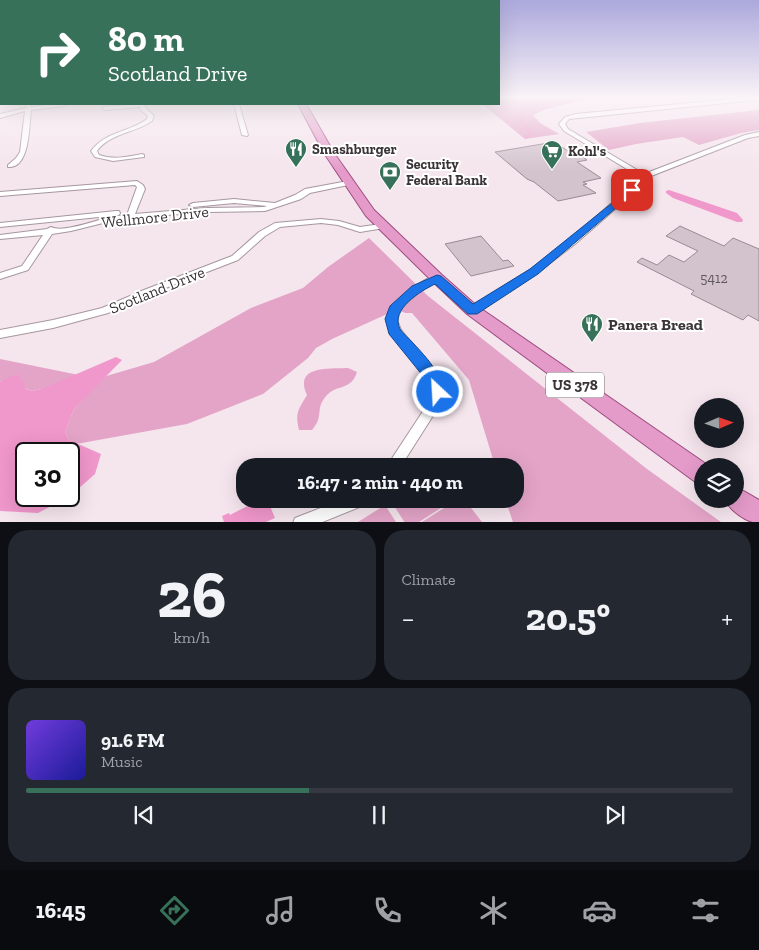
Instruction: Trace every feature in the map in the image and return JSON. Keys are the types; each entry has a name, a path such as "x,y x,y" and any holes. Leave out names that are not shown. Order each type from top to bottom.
{"main road":[{"name":"US 378","path":"313,122 348,182 381,226 472,310 694,468"},
{"path":"744,503 759,514"}],"street":[{"path":"10,166 19,159 23,152 27,122"},
{"path":"142,156 124,159 105,159 97,156 94,151 111,137 141,127 147,122"},
{"path":"241,122 245,135"},
{"path":"563,122 562,124 566,130 644,177"},
{"path":"472,310 541,265 632,190 644,177 747,136 759,134"},
{"name":"Wellmore Drive","path":"0,225 58,218 206,210 258,210 280,204 308,191 348,182"},
{"path":"0,194 137,183 141,186 141,189 131,214"},
{"name":"Wellmore Drive","path":"0,237 49,232 131,214"},
{"path":"0,276 26,268 58,218"},
{"name":"Scotland Drive","path":"0,334 53,324 105,311 234,258 272,227 288,223 302,223 321,227 345,226 368,230 381,226"},
{"path":"399,458 437,400 438,389 434,379 421,360 394,330 393,313 417,289 437,278"},
{"path":"300,522 338,508"}],"shaded area":[{"path":"505,122 539,122 559,134 525,139"},
{"path":"759,122 759,130 699,145 683,137 609,150 586,132 640,123"},
{"path":"669,190 737,213 743,220 742,222 737,222 673,198 666,193"},
{"path":"369,238 428,296 647,469 694,503 694,508 701,508 721,522 513,522 508,508 524,508 524,458 493,458 469,380 412,313 396,310 332,339 316,348 308,358 263,394 187,424 80,443 69,440 65,432 74,409 85,397 42,389 32,391 2,381 0,382 0,359 79,375 103,377 154,362 251,308 303,288 328,267"},
{"path":"116,357 122,360 74,409 65,432 69,440 74,442 15,442 15,507 50,507 38,513 0,511 0,382 17,374 24,383 25,389 32,391 42,389"},
{"path":"348,368 357,372 351,382 327,395 321,404 318,420 312,430 299,430 298,412 307,395 304,385 305,378 309,374 323,369"},
{"path":"80,445 101,454 95,474 80,487"},
{"path":"244,508 271,508 275,518 266,522 224,522 222,516 229,513 230,515"},
{"path":"380,508 387,508 396,522 358,522"},
{"path":"395,508 441,508 419,522 404,522"},
{"path":"444,508 471,508 482,522 422,522"}],"building":[{"name":"Kohl's","path":"554,142 576,156 580,155 587,160 577,162 601,178 583,182 587,184 583,185 596,193 558,201 534,182 527,179 495,152"},
{"path":"680,226 724,246 733,238 759,249 759,321 748,315 743,320 691,294 694,291 637,262 642,258 657,265 669,255 684,262 698,251 666,236"},
{"path":"481,236 503,261 508,260 514,266 471,276 445,244"}],"waterway":[{"path":"523,122 531,134 526,138"}],"place":[{"name":"Smashburger","path":"296,168"},
{"name":"Kohl's","path":"552,170"},
{"name":"Security Federal Bank","path":"390,191"},
{"name":"Panera Bread","path":"592,343"}],"route":[{"path":"438,392 434,379 421,360 394,330 392,323 394,309 417,289 437,278 472,310 534,271 572,242 589,225 632,190"}]}
